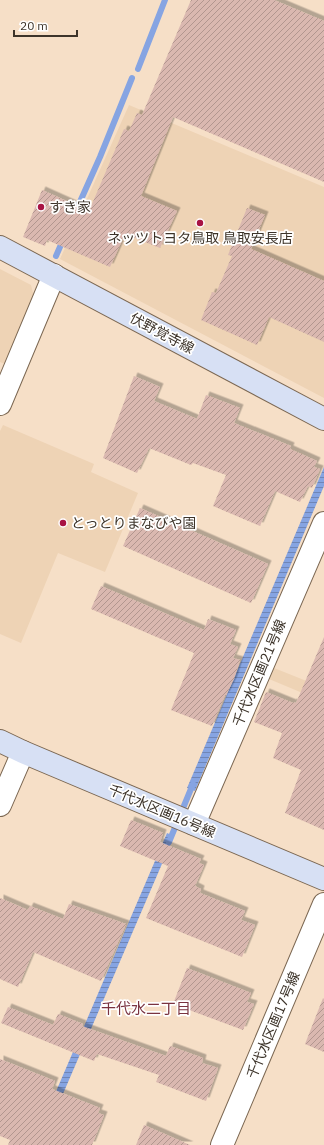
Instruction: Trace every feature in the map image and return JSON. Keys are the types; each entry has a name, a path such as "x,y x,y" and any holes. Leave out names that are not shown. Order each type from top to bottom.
{"main road":[{"name":"伏野覚寺線","path":"0,247 324,419"},
{"name":"千代水区画16号線","path":"0,741 324,879"}],"street":[{"path":"0,404 54,275"},
{"name":"千代水区画21号線","path":"194,824 324,523"},
{"path":"0,805 23,752"},
{"name":"千代水区画17号線","path":"222,1145 324,904"}],"shaded area":[{"name":"ネッツトヨタ鳥取 鳥取安長店","path":"129,105 324,187 324,398 60,259"},
{"path":"0,269 31,285 35,301 7,365 0,362"},
{"name":"とっとりまなびや園","path":"3,425 94,464 91,472 138,493 105,572 58,553 21,643 0,634 0,431"},
{"path":"274,668 324,688 324,702 269,679"}],"water":[{"path":"324,467 324,486 195,791 187,788"},
{"path":"167,833 174,836 41,1145 33,1145"}],"building":[{"path":"191,0 274,0 324,21 324,182 173,117 141,196 177,211 160,248 125,234 110,267 47,240 45,246 23,237 42,190 89,211 124,129 129,131 137,113 142,115"},
{"path":"247,208 265,215 251,249 324,281 324,342 269,317 257,345 201,320 212,292 216,293 232,256 228,255"},
{"path":"134,376 160,387 154,401 197,419 206,395 240,408 234,423 291,446 290,449 317,461 314,467 320,469 312,488 308,486 300,502 275,491 260,526 213,506 226,475 193,463 191,465 149,448 137,473 103,458"},
{"path":"140,508 268,564 251,603 123,546"},
{"path":"101,586 204,630 208,619 236,630 230,644 238,647 233,658 240,660 234,679 225,695 212,726 171,710 194,653 91,609"},
{"path":"324,637 324,830 285,813 301,770 273,758 282,733 254,722 266,692 296,703"},
{"path":"131,820 163,833 160,842 201,859 199,863 204,865 195,886 201,889 200,893 245,911 241,920 255,925 242,957 146,918 168,866 120,846"},
{"path":"0,898 28,910 30,906 63,919 69,904 126,924 101,981 33,952 18,987 0,979"},
{"path":"187,968 251,993 247,1002 254,1004 243,1030 173,1004"},
{"path":"323,998 324,999 324,1052 305,1044"},
{"path":"8,1007 53,1025 58,1014 83,1024 82,1026 166,1056 170,1046 203,1058 202,1063 218,1068 206,1101 156,1082 159,1075 97,1054 94,1061 1,1023"},
{"path":"0,1059 55,1081 52,1089 100,1108 98,1113 104,1115 92,1145 8,1145 10,1140 0,1136"},
{"path":"144,1125 190,1145 136,1145"}],"waterway":[{"path":"138,69 165,0"},
{"path":"75,213 100,157 132,78"},
{"path":"56,256 63,240"},
{"path":"169,842 193,784"}],"place":[{"name":"すき家","path":"41,207"},
{"name":"ネッツトヨタ鳥取 鳥取安長店","path":"200,223"},
{"name":"とっとりまなびや園","path":"63,523"}],"district":[{"name":"千代水二丁目","path":"146,1008"}]}
